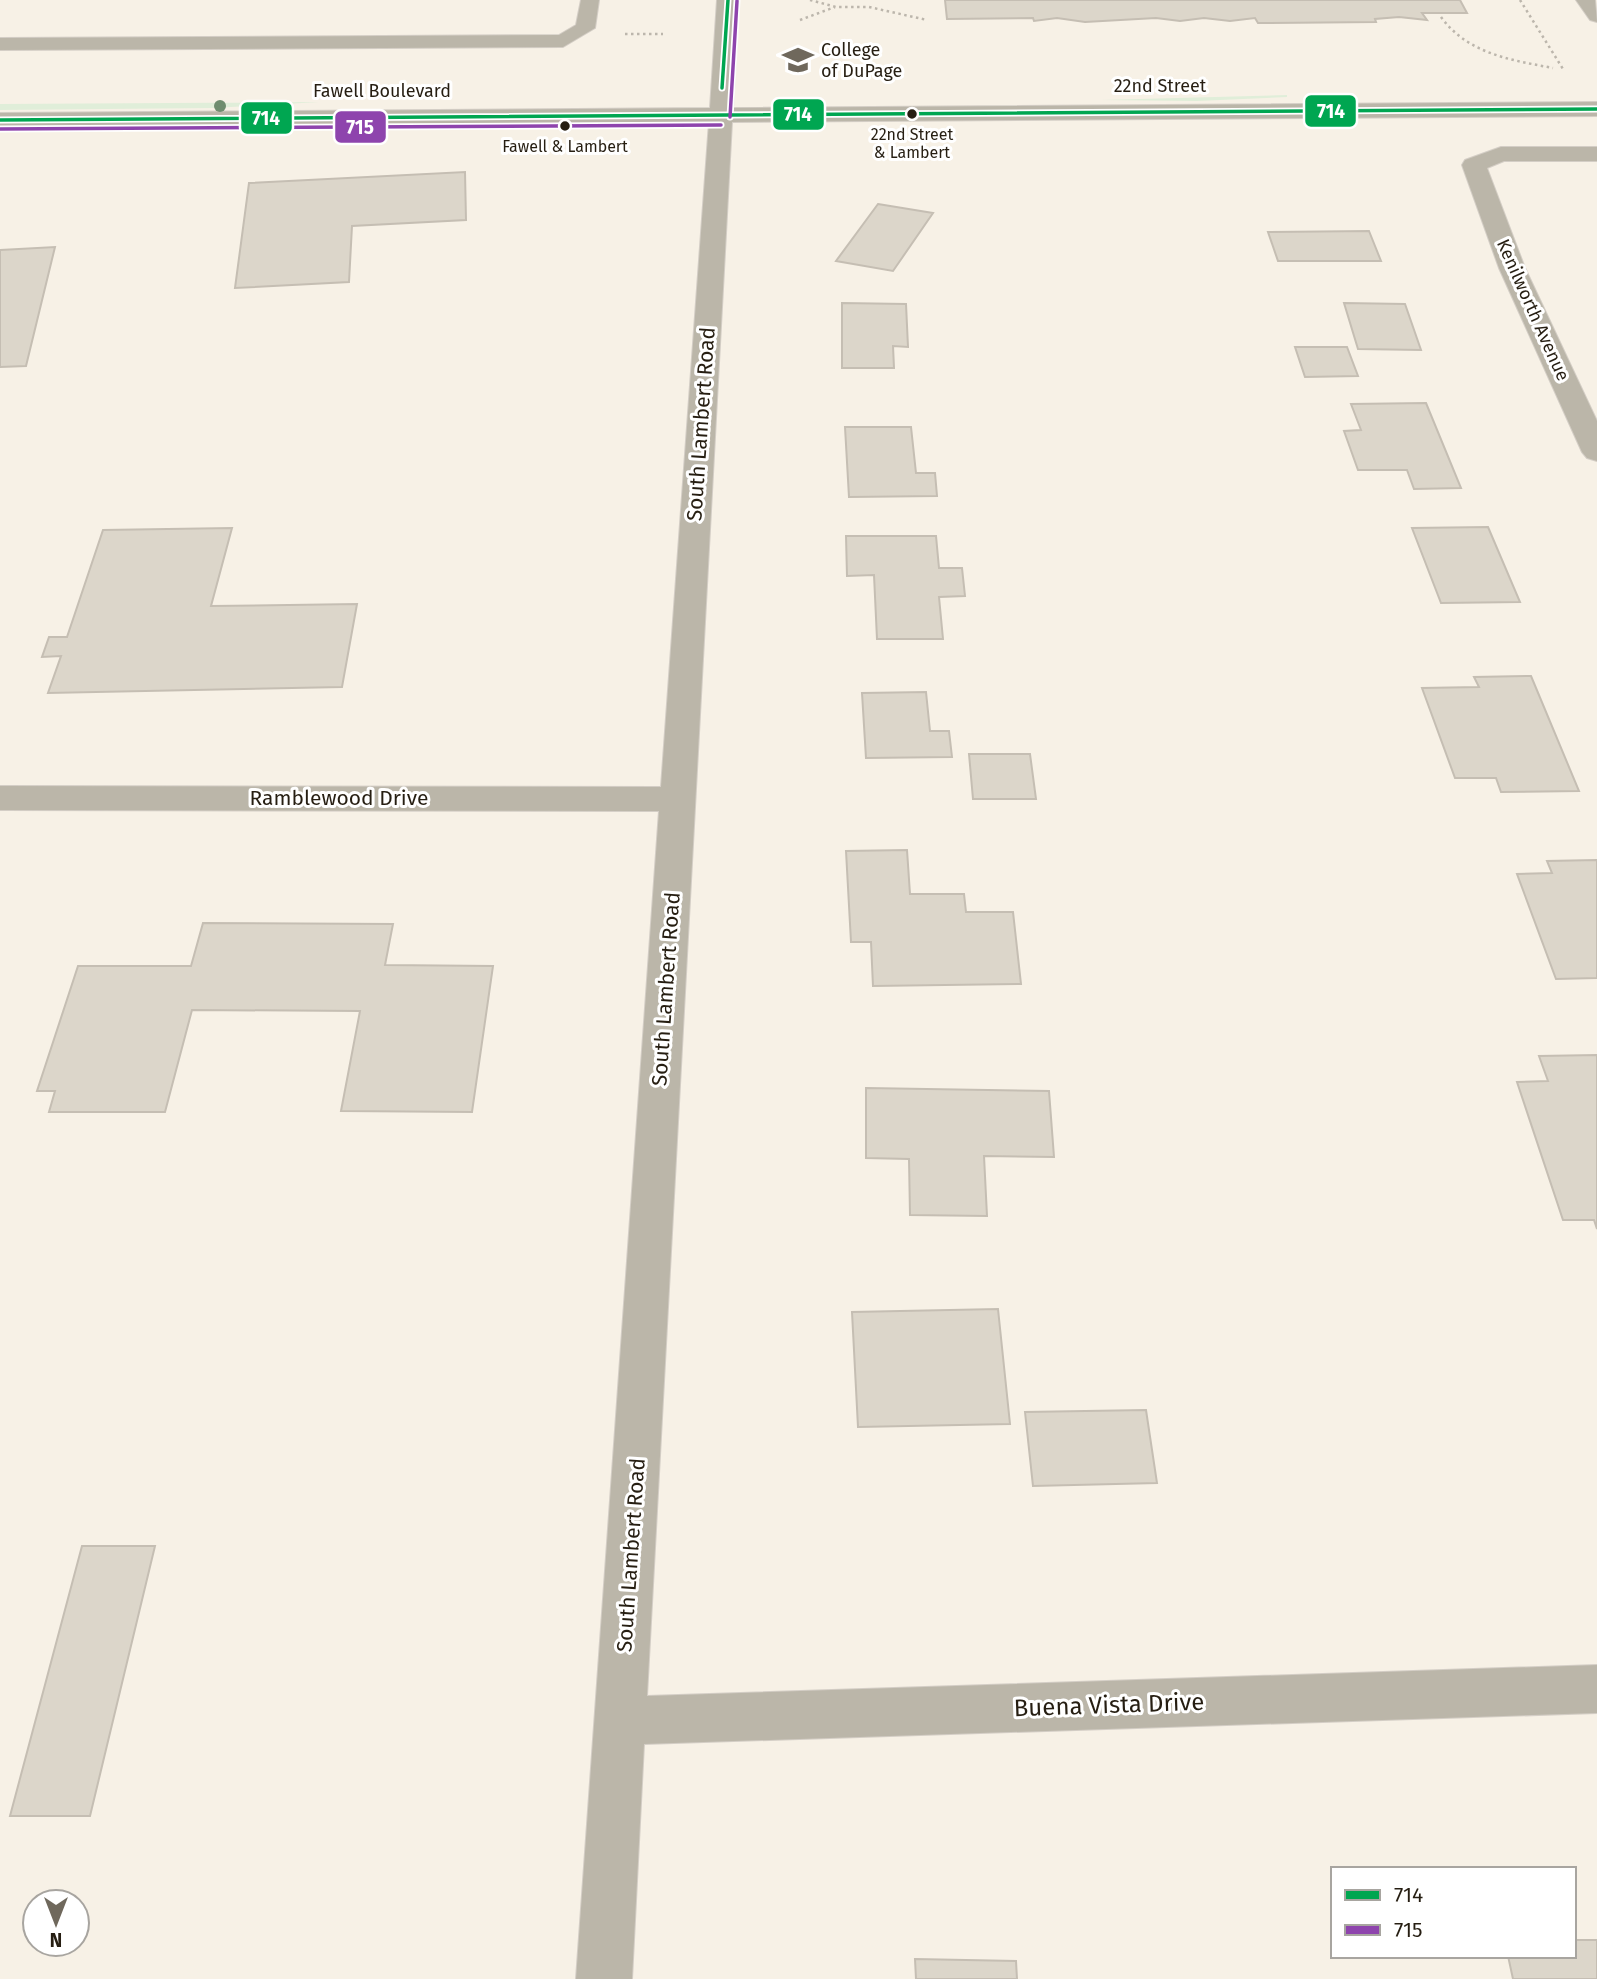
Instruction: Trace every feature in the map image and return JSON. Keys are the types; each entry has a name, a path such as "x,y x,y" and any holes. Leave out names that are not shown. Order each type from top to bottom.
{"street":[{"name":"South Lambert Road","path":"604,1979 678,799 713,97 728,0"},
{"path":"713,97 759,88"},
{"name":"22nd Street","path":"713,97 1597,108"},
{"name":"Fawell Boulevard","path":"0,120 713,97"},
{"name":"Kenilworth Avenue","path":"1597,154 1501,154 1474,165 1512,268 1597,452"},
{"name":"Ramblewood Drive","path":"0,798 678,799"},
{"name":"Buena Vista Drive","path":"620,1721 1597,1689"}],"lane":[{"path":"0,44 563,41 585,28 590,0"},
{"path":"1586,0 1597,16"}],"path":[{"path":"810,0 836,6 869,7 927,20"},
{"path":"1520,0 1563,69"},
{"path":"800,20 836,6"},
{"path":"1441,17 1448,29 1481,50 1563,69 1575,69"}],"green space":[{"path":"1287,95 1197,101 1101,100"},
{"path":"319,102 214,108 0,110 0,104"}],"building":[{"path":"945,0 1460,0 1467,13 1422,13 1427,20 1399,17 1375,19 1376,22 1258,23 1255,18 1230,21 1156,18 1085,22 1057,18 1034,21 1033,18 947,19"},
{"path":"465,172 466,220 352,226 349,282 235,288 249,183"},
{"path":"878,204 933,213 893,271 836,261"},
{"path":"1369,231 1381,261 1278,261 1268,232"},
{"path":"55,247 26,366 0,367 0,250"},
{"path":"842,303 906,304 908,347 893,346 894,368 842,368"},
{"path":"1344,303 1405,304 1421,350 1358,349"},
{"path":"1295,347 1347,347 1358,376 1305,377"},
{"path":"1426,403 1461,488 1414,489 1407,470 1358,470 1344,431 1361,430 1351,404"},
{"path":"845,427 911,427 916,473 935,473 937,496 849,497"},
{"path":"1488,527 1520,602 1441,603 1412,528"},
{"path":"232,528 211,606 357,604 342,687 48,693 61,656 42,657 49,637 67,637 103,530"},
{"path":"846,536 936,536 939,568 962,568 965,596 939,597 943,639 877,639 874,575 847,576"},
{"path":"1531,676 1579,791 1501,792 1496,778 1455,778 1422,688 1479,687 1474,677"},
{"path":"926,692 930,731 949,731 952,757 866,758 862,693"},
{"path":"969,754 1030,754 1036,799 973,799"},
{"path":"907,850 910,894 964,894 966,912 1013,912 1021,984 873,986 871,942 851,942 846,851"},
{"path":"1597,860 1597,978 1556,979 1517,874 1552,873 1547,861"},
{"path":"203,923 393,924 385,965 493,966 472,1112 341,1111 360,1011 192,1010 165,1112 49,1112 55,1091 37,1091 78,966 191,966"},
{"path":"1597,1055 1597,1229 1594,1220 1563,1220 1517,1082 1548,1081 1539,1056"},
{"path":"866,1088 1049,1091 1054,1157 984,1156 987,1216 910,1215 909,1159 866,1158"},
{"path":"998,1309 1010,1424 858,1427 852,1312"},
{"path":"1146,1410 1157,1483 1033,1486 1025,1412"},
{"path":"82,1546 155,1546 90,1816 10,1816"},
{"path":"1576,1940 1597,1940 1597,1979 1513,1979 1508,1958 1576,1958"},
{"path":"915,1959 1016,1961 1017,1979 916,1979"}],"transit line":[{"name":"714","path":"722,88 728,0"},
{"name":"715","path":"730,117 737,1"},
{"name":"714","path":"0,120 1597,109"},
{"name":"715","path":"0,129 721,125"}],"place":[{"name":"College of DuPage","path":"798,60"},
{"name":"22nd Street & Lambert","path":"912,114"},
{"name":"Fawell & Lambert","path":"565,126"}]}
